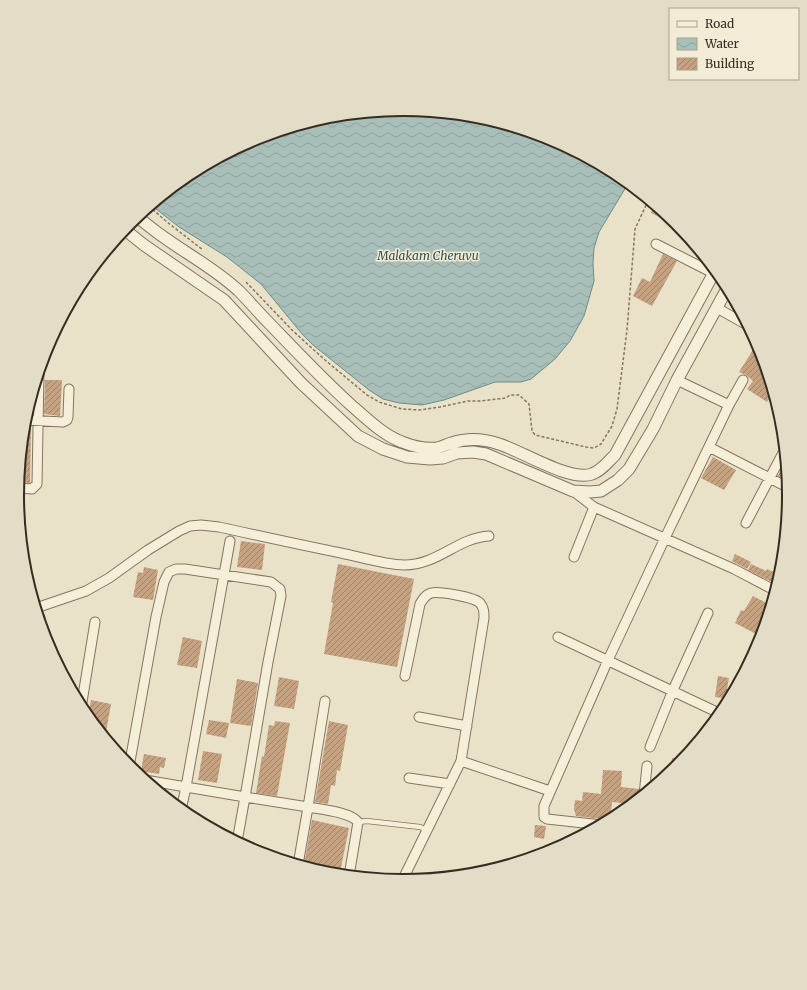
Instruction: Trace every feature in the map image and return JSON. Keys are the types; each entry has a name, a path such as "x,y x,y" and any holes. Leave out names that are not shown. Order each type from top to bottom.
{"street":[{"path":"141,221 150,229 203,264 238,290 330,387 368,420 401,441 419,447 437,448 453,442 471,439 487,440 500,444 560,470 581,476 592,474 602,468 615,455 712,274"},
{"path":"129,234 144,246 224,300 301,383 358,436 383,449 407,457 443,458 457,453 473,452 486,454 573,491 594,507 734,569 771,588"},
{"path":"656,244 708,268"},
{"path":"573,491 601,491 618,480 629,469 653,429 677,380 725,293"},
{"path":"717,308 741,322"},
{"path":"677,380 729,405"},
{"path":"587,827 548,819 544,817 544,806 608,660 729,405 743,380"},
{"path":"31,421 63,422 67,420 69,389"},
{"path":"24,488 32,489 37,484 38,393"},
{"path":"486,454 487,440"},
{"path":"416,458 419,447"},
{"path":"709,447 783,485"},
{"path":"746,523 781,456"},
{"path":"574,557 594,507"},
{"path":"41,606 86,591 109,578 142,554 172,535 190,526 201,525 219,527 372,560 404,565 433,560 469,540 489,536"},
{"path":"182,803 230,541"},
{"path":"131,758 156,616 164,582 169,572 176,569 185,569 225,574 270,582 280,589 281,596 238,836"},
{"path":"405,676 420,604 425,596 438,592 472,598 480,602 484,609 484,618 461,760 405,874"},
{"path":"650,747 673,690 708,613"},
{"path":"83,697 95,622"},
{"path":"558,637 715,711"},
{"path":"299,860 325,702"},
{"path":"419,716 467,726"},
{"path":"461,760 550,791"},
{"path":"645,788 647,766"},
{"path":"410,778 450,784"},
{"path":"155,782 308,807 356,818 358,822 350,870"}],"lane":[{"path":"358,822 367,821 420,827 427,830"}],"path":[{"path":"241,279 247,283 293,331 325,360 367,395 379,402 402,408 419,410 468,401 500,399 519,394 529,404 532,431 535,435 594,448 601,444 606,437 612,426 617,409 627,330 635,229 647,204"},
{"path":"153,210 204,251"}],"water":[{"name":"Malakam Cheruvu","path":"379,116 428,116 502,128 549,144 593,166 626,187 599,232 594,248 594,281 584,316 570,341 555,359 531,379 521,382 495,382 444,400 422,405 399,403 383,399 369,390 313,345 302,334 261,284 227,257 179,227 155,208 172,194 214,166 258,144 305,128"}],"building":[{"path":"653,209 664,220 651,213"},
{"path":"663,254 677,261 652,306 633,296 642,278 650,282"},
{"path":"754,349 770,397 767,402 747,389 753,381 746,375 739,372"},
{"path":"45,380 62,380 60,416 44,414"},
{"path":"31,426 30,483 24,483 27,445"},
{"path":"713,457 736,470 724,490 701,478"},
{"path":"782,468 782,478 778,476"},
{"path":"241,541 265,544 262,570 237,567"},
{"path":"735,554 751,562 747,569 732,561"},
{"path":"338,564 414,579 397,667 324,654"},
{"path":"751,564 766,571 767,569 775,572 773,582 748,570"},
{"path":"144,567 158,570 153,600 133,597 138,572 143,573"},
{"path":"753,596 767,603 756,634 735,623 741,610 744,611"},
{"path":"183,637 202,641 197,668 177,665"},
{"path":"718,676 729,678 727,689 729,689 724,698 715,697"},
{"path":"279,677 299,681 294,709 274,706"},
{"path":"237,679 258,683 251,726 230,723"},
{"path":"91,700 111,704 106,731 102,726 90,708"},
{"path":"209,720 229,723 226,738 206,734"},
{"path":"275,721 290,723 277,796 256,793 269,725 274,726"},
{"path":"329,721 348,725 340,771 337,770 335,786 331,785 328,804 315,802"},
{"path":"203,751 222,754 217,783 198,780"},
{"path":"144,754 166,758 164,768 160,767 159,774 144,772 141,769"},
{"path":"672,758 676,758 672,763"},
{"path":"603,770 622,771 621,787 639,789 639,793 625,803 612,802 611,813 601,819 576,816 574,809 575,800 582,801 583,792 601,794"},
{"path":"312,820 349,828 341,869 305,862"},
{"path":"535,825 546,826 544,839 534,837"}]}
